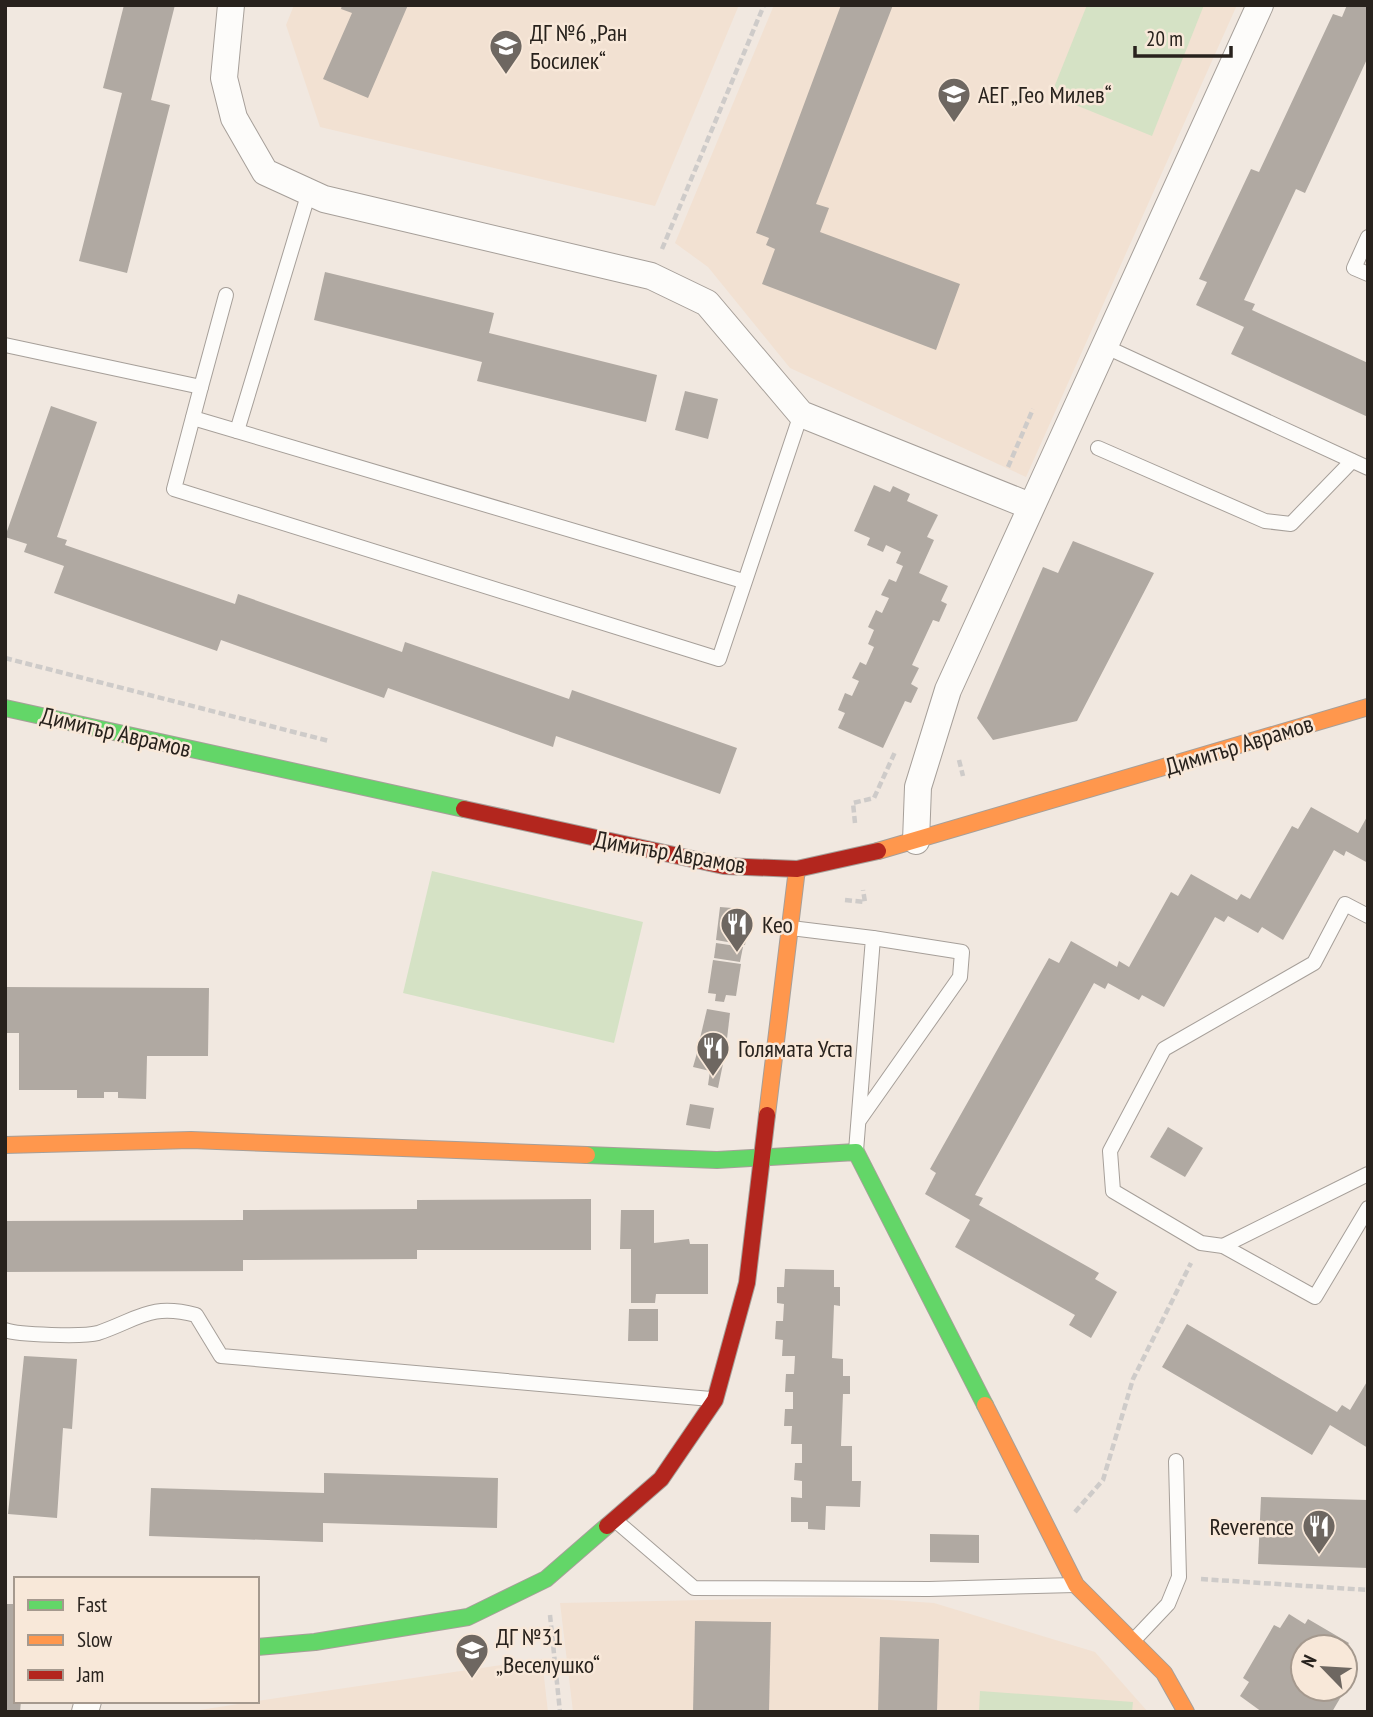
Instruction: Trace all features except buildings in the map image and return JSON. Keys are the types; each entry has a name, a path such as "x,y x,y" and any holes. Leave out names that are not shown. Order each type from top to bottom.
{"street":[{"path":"231,5 224,78 234,117 265,172 324,199 651,276 707,303 801,414 1030,506"},
{"path":"916,841 918,787 948,690 1260,5"},
{"name":"Димитър Аврамов","path":"5,708 724,866 797,869 916,841 1368,707"},
{"path":"259,1647 315,1642 468,1617 546,1579 616,1521 661,1479 715,1400 747,1283 797,869"},
{"path":"5,1145 191,1140 717,1160 856,1152 1076,1585 1164,1674 1186,1712"}],"lane":[{"path":"237,431 309,192"},
{"path":"1368,237 1354,268 1368,274"},
{"path":"226,295 174,489 719,659 801,414"},
{"path":"5,345 201,387"},
{"path":"1104,346 1368,468"},
{"path":"193,418 743,581"},
{"path":"1098,448 1265,521 1292,524 1352,461"},
{"path":"1368,916 1345,904 1314,963 1164,1049 1110,1151 1113,1191 1200,1244 1223,1246 1315,1297 1368,1208"},
{"path":"791,928 962,952 960,977 859,1121"},
{"path":"856,1152 873,938"},
{"path":"1223,1246 1368,1174"},
{"path":"5,1330 95,1334 132,1317 171,1309 196,1315 221,1356 715,1400"},
{"path":"1133,1641 1168,1604 1179,1577 1176,1461"},
{"path":"616,1521 694,1588 929,1589 1076,1585"}],"path":[{"path":"651,276 764,5"},
{"path":"855,824 853,803 874,798"},
{"path":"845,901 865,902 863,886"},
{"path":"1050,1532 1086,1503 1103,1480 1133,1379 1200,1244"},
{"path":"1179,1577 1368,1590"},
{"path":"546,1579 560,1712"}],"shaded area":[{"name":"ДГ №6 „Ран Босилек“","path":"294,5 739,5 655,206 320,127 286,25"},
{"name":"АЕГ „Гео Милев“","path":"774,5 1237,5 1026,477 790,368 708,267 675,243"},
{"path":"845,1597 934,1603 1095,1652 1148,1712 573,1712 560,1603"},
{"name":"ДГ №31 „Веселушко“","path":"542,1659 548,1712 187,1712 259,1703 259,1701"}],"green space":[{"path":"1087,5 1204,5 1152,136 1051,95"},
{"path":"432,871 643,922 614,1043 403,993"},
{"path":"980,1691 1133,1702 1132,1712 979,1712"}],"traffic: fast":[{"path":"5,708 464,809"},
{"path":"587,1155 717,1160 856,1152 985,1405"},
{"path":"259,1647 315,1642 468,1617 546,1579 607,1526"}],"traffic: slow":[{"path":"878,851 1368,707"},
{"path":"767,1115 797,869"},
{"path":"5,1145 191,1140 587,1155"},
{"path":"985,1405 1076,1585 1164,1673 1186,1712"}],"traffic: jam":[{"path":"464,809 724,866 797,869 878,851"},
{"path":"607,1526 661,1479 715,1400 747,1283 767,1115"}],"place":[{"name":"ДГ №6 „Ран Босилек“","path":"506,76"},
{"name":"АЕГ „Гео Милев“","path":"954,124"},
{"name":"Keo","path":"737,954"},
{"name":"Голямата Уста","path":"713,1078"},
{"name":"Reverence","path":"1319,1556"},
{"name":"ДГ №31 „Веселушко“","path":"472,1680"}]}
